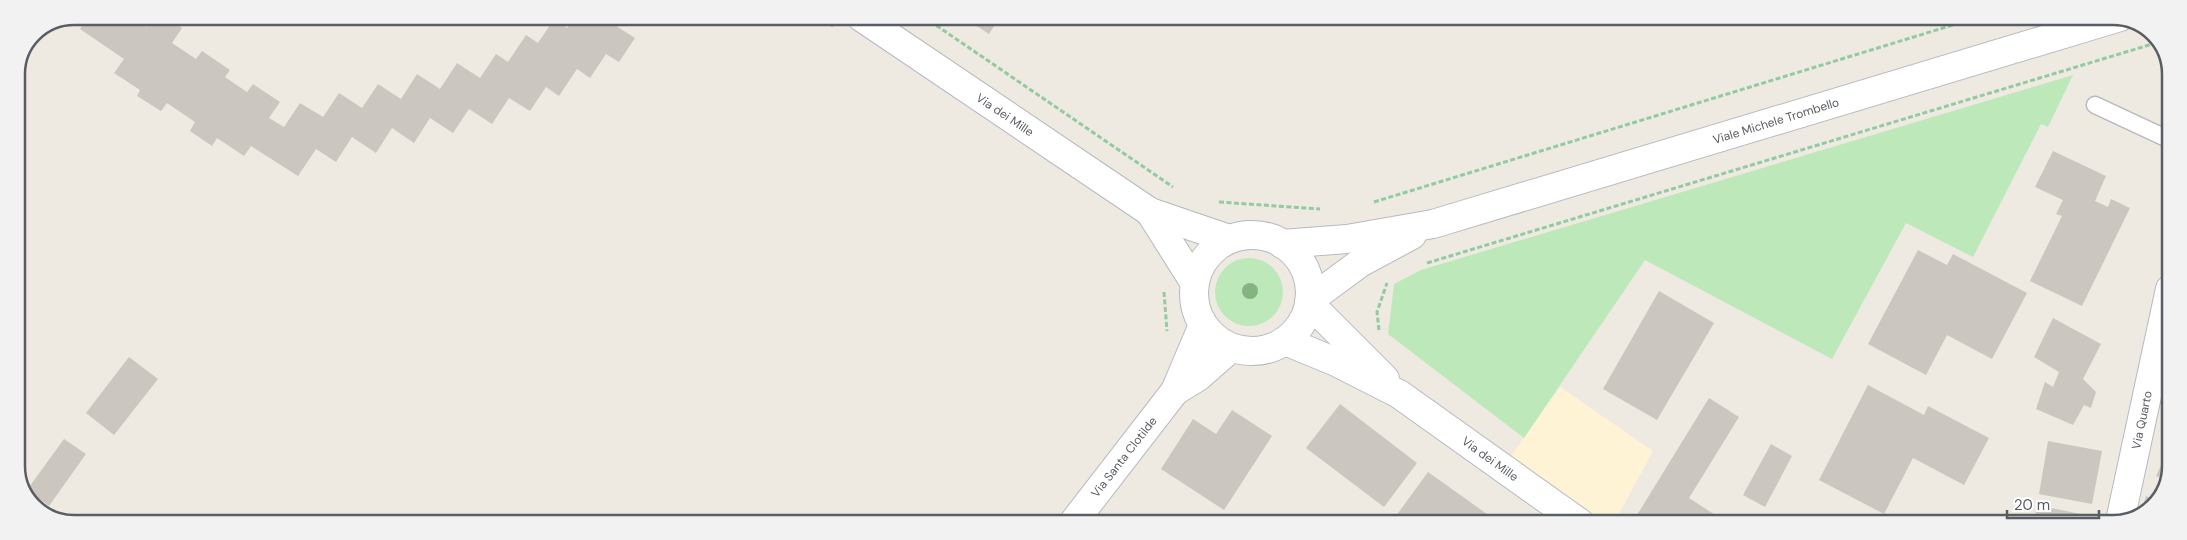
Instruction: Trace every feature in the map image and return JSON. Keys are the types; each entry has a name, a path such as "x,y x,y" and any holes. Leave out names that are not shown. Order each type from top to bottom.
{"street":[{"name":"Via dei Mille","path":"872,25 1150,212 1230,239"},
{"name":"Viale Michele Trombello","path":"1282,244 1347,239 1433,224 2093,25"},
{"name":"Via dei Mille","path":"1150,212 1194,282"},
{"name":"Viale Michele Trombello","path":"1309,301 1360,263 1433,224"},
{"path":"1247,235 1282,244 1295,254 1304,268 1309,283 1309,301 1301,324 1286,340 1268,349 1250,352 1231,348 1215,338 1203,325 1195,304 1194,282 1201,264 1213,249 1230,239 1247,235"},
{"name":"Via dei Mille","path":"1309,301 1400,394"},
{"name":"Via Santa Clotilde","path":"1080,515 1175,391 1203,325"},
{"name":"Via Quarto","path":"2121,514 2162,327"},
{"name":"Via dei Mille","path":"1286,340 1336,362 1400,394 1568,515"},
{"name":"Via Santa Clotilde","path":"1175,391 1198,377 1231,348"}],"lane":[{"path":"2095,105 2162,136"}],"path":[{"path":"831,25 835,28"},
{"path":"936,25 1180,191"},
{"path":"1364,205 1954,25"},
{"path":"1420,265 2151,44"},
{"path":"1210,200 1326,210"},
{"path":"1380,336 1377,312 1388,280"},
{"path":"1163,288 1168,338"}],"shaded area":[{"path":"1560,387 1653,451 1618,515 1583,515 1506,463"}],"green space":[{"path":"2073,75 2048,127 2041,124 1973,257 1906,223 1832,359 1645,260 1524,438 1388,334 1394,284 1421,270"},
{"path":"1249,258 1262,261 1273,268 1280,279 1283,292 1280,305 1273,316 1262,323 1249,326 1236,323 1225,316 1218,305 1215,292 1218,279 1225,268 1236,261"}],"building":[{"path":"82,25 144,25 147,27 148,25 178,25 182,28 172,43 196,59 202,51 230,70 225,77 247,92 253,84 280,102 269,118 284,127 300,103 323,117 339,93 362,108 378,84 401,99 417,74 440,89 457,63 480,78 496,54 508,62 526,35 538,43 550,25 563,25 567,28 569,25 615,25 635,38 619,62 606,54 590,78 577,69 559,96 546,87 530,111 509,98 492,124 469,109 453,133 430,118 414,143 392,128 376,153 352,137 336,162 316,149 298,176 251,146 244,156 217,138 212,146 190,131 195,122 167,103 161,111 137,96 140,90 114,73 124,59 80,29"},
{"path":"975,25 995,25 989,34"},
{"path":"2053,151 2106,176 2095,201 2108,207 2111,199 2130,208 2082,306 2030,281 2062,216 2056,214 2063,200 2035,187"},
{"path":"1918,250 1947,265 1953,254 2027,293 1992,359 1947,335 1926,375 1868,344"},
{"path":"1659,291 1714,323 1657,420 1603,389"},
{"path":"2053,318 2101,344 2083,379 2096,392 2091,408 2084,405 2073,425 2036,409 2045,382 2053,387 2059,372 2034,357"},
{"path":"129,357 158,379 114,435 86,413"},
{"path":"1868,385 1924,415 1928,406 1989,438 1964,485 1913,458 1884,514 1819,480"},
{"path":"1709,398 1739,417 1689,498 1715,515 1637,515"},
{"path":"1340,404 1417,463 1384,507 1306,448"},
{"path":"1232,410 1272,436 1224,510 1161,469 1193,419 1216,434"},
{"path":"64,439 86,454 49,506 36,496 30,486"},
{"path":"2048,441 2102,451 2092,504 2039,494"},
{"path":"1771,444 1792,456 1765,507 1743,495"},
{"path":"2162,463 2160,478 2156,476"},
{"path":"1428,472 1488,515 1397,515"},
{"path":"2146,496 2150,498 2145,503 2144,504"},
{"path":"2036,505 2086,515 2035,515"}]}
